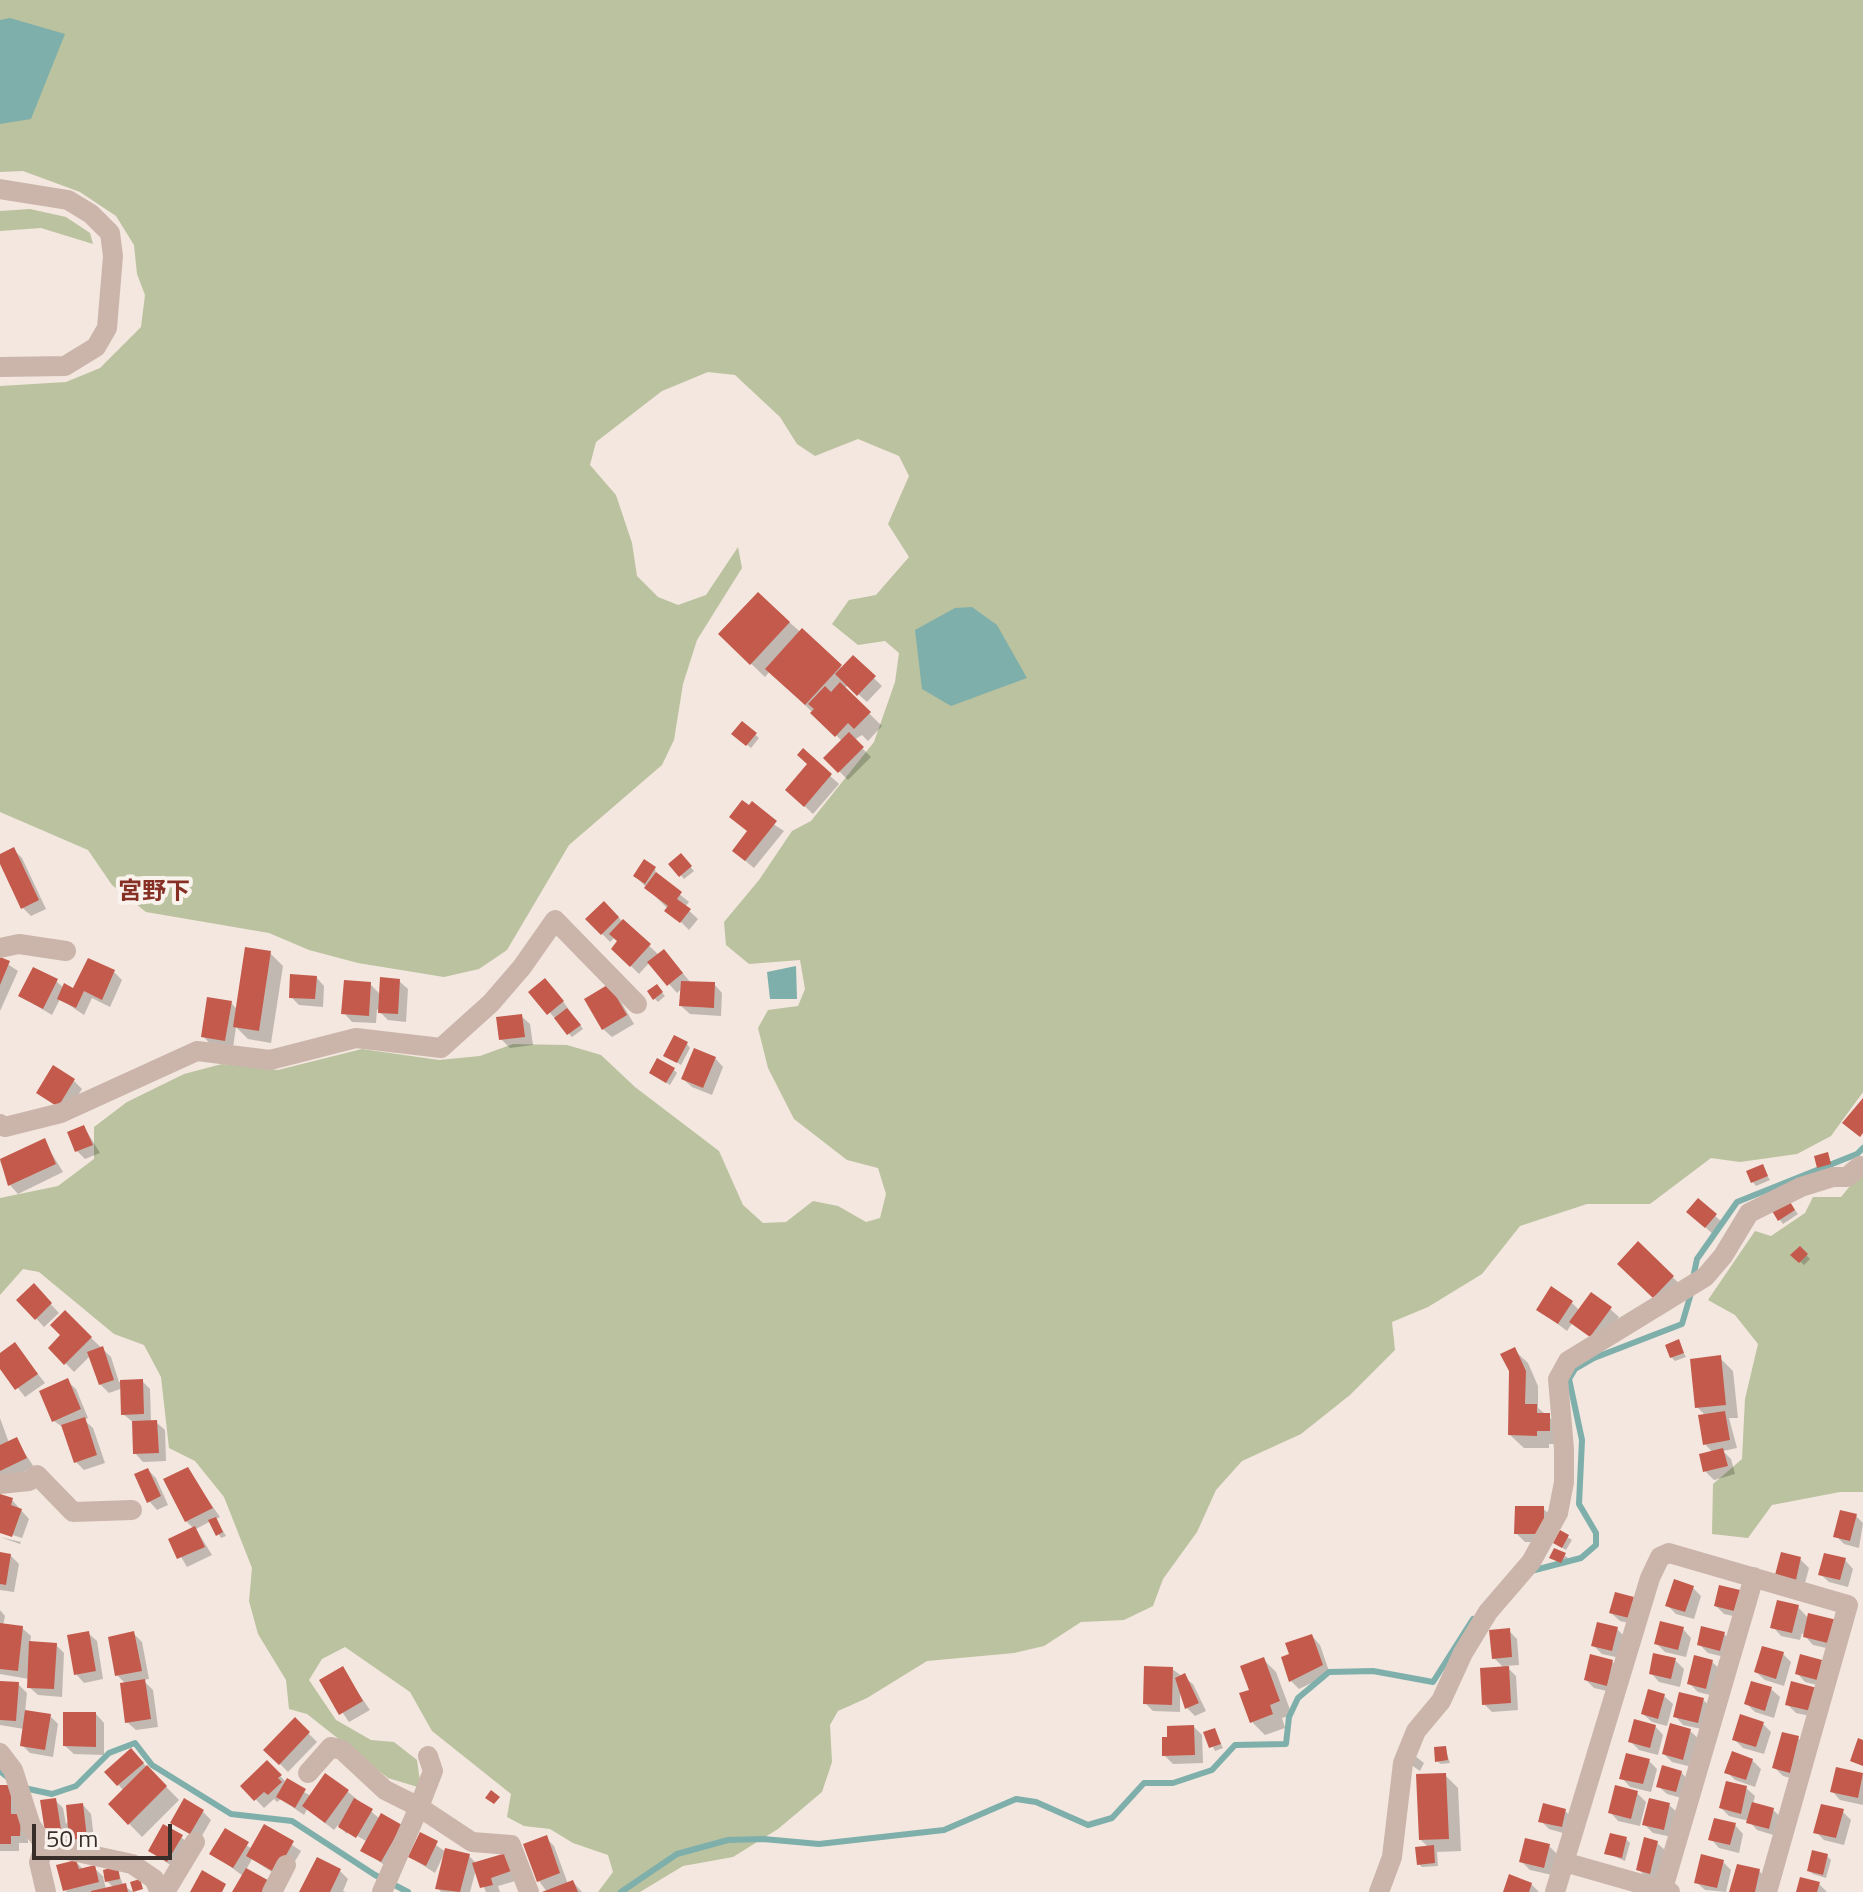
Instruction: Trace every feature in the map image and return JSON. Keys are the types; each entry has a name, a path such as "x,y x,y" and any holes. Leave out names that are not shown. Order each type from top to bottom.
{"street":[{"path":"0,189 68,200 91,214 110,233 113,256 107,328 96,347 65,366 0,367"},
{"path":"0,1124 5,1127 61,1113 197,1051 270,1060 356,1038 441,1048 491,1003 522,967 555,920 637,1004"},
{"path":"0,948 19,944 66,951"},
{"path":"1379,1892 1392,1857 1403,1763 1416,1731 1441,1701 1488,1612 1531,1562 1558,1513 1564,1482 1564,1449 1558,1379 1568,1361 1705,1277 1723,1256 1749,1213 1801,1187 1833,1177 1847,1177 1860,1166"},
{"path":"0,1484 29,1481 37,1475 73,1512 132,1510"},
{"path":"1555,1892 1650,1578 1660,1557 1669,1553 1848,1605 1767,1892"},
{"path":"1564,1862 1665,1891 1754,1577"},
{"path":"308,1773 331,1747 342,1750 385,1790 419,1807 472,1842 511,1845 529,1892"},
{"path":"0,1753 20,1784 31,1826 45,1845 132,1864 154,1879 162,1892 195,1842"},
{"path":"382,1892 433,1771 428,1756"},
{"path":"45,1845 39,1862 46,1892"},
{"path":"272,1892 286,1865"}],"green space":[{"path":"0,0 1863,0 1863,1092 1831,1136 1797,1154 1740,1162 1711,1158 1650,1204 1587,1204 1520,1226 1482,1274 1428,1307 1392,1322 1395,1350 1350,1395 1301,1434 1242,1461 1216,1490 1197,1532 1163,1579 1153,1606 1124,1620 1081,1622 1044,1646 1014,1653 927,1661 867,1698 838,1711 830,1725 832,1762 822,1792 778,1829 733,1857 683,1866 640,1892 598,1892 613,1872 608,1855 573,1843 550,1829 524,1826 507,1817 511,1794 432,1731 410,1692 345,1647 322,1659 309,1680 336,1720 371,1740 394,1742 417,1760 421,1788 388,1778 307,1714 289,1709 286,1680 258,1634 249,1601 252,1568 224,1497 195,1461 169,1448 161,1377 144,1345 114,1334 39,1272 23,1269 0,1295 0,1198 58,1186 94,1159 94,1127 127,1102 184,1074 222,1064 278,1070 362,1049 439,1060 480,1056 513,1044 567,1045 601,1055 635,1087 719,1151 743,1205 763,1223 786,1222 813,1201 838,1206 866,1222 880,1218 886,1194 878,1168 847,1160 794,1119 768,1068 758,1028 768,1010 798,1006 805,989 800,960 749,964 726,945 724,922 759,880 792,831 811,821 874,742 895,682 899,653 885,641 858,645 832,624 849,600 876,595 909,557 888,524 909,476 899,456 858,439 815,456 797,444 780,417 735,375 708,372 662,391 596,442 590,465 616,495 632,543 637,576 658,597 678,605 706,595 738,547 742,568 697,640 683,684 674,740 662,765 569,845 507,950 479,969 444,977 358,963 309,950 269,933 146,912 112,885 88,850 0,812 0,386 66,382 100,368 141,327 145,295 137,274 134,245 116,216 80,192 23,171 0,172"},
{"path":"30,209 66,217 90,233 93,244 41,228 0,231 0,211"},
{"path":"1863,1170 1863,1492 1840,1492 1772,1505 1748,1538 1712,1534 1713,1484 1742,1459 1745,1399 1758,1344 1735,1315 1708,1300 1755,1231 1771,1236 1805,1213 1813,1197 1841,1197"}],"water":[{"path":"10,18 65,34 31,119 0,124 0,20"},
{"path":"972,607 997,625 1027,678 951,706 922,689 915,630 955,608"},
{"path":"796,966 797,999 770,999 767,972"}],"building":[{"path":"758,592 790,622 750,665 718,634"},
{"path":"802,628 842,665 805,705 765,669"},
{"path":"853,655 876,676 857,696 835,674"},
{"path":"840,682 871,712 854,729 848,723 835,737 810,713 814,709 808,704 825,686 831,692"},
{"path":"742,721 757,733 746,746 731,734"},
{"path":"849,732 864,747 838,773 823,758"},
{"path":"803,748 832,774 804,807 785,790 807,764 797,755"},
{"path":"742,800 749,805 752,801 777,821 745,861 732,851 747,831 729,817"},
{"path":"14,847 39,900 21,909 0,864 0,854"},
{"path":"681,853 692,866 679,877 668,864"},
{"path":"644,859 656,867 645,884 633,876"},
{"path":"656,872 682,892 677,899 691,909 680,923 664,911 668,906 644,888"},
{"path":"604,901 619,917 601,935 585,919"},
{"path":"623,919 651,944 630,967 611,949 617,941 609,934"},
{"path":"245,947 271,951 259,1031 233,1027"},
{"path":"664,949 683,973 667,986 647,962"},
{"path":"0,957 10,961 0,985"},
{"path":"88,958 115,970 102,1000 84,991 76,1008 57,999 64,983 73,988"},
{"path":"33,967 58,979 43,1009 18,996"},
{"path":"290,974 317,976 315,999 289,998"},
{"path":"380,977 400,979 398,1014 378,1013"},
{"path":"545,978 564,1001 547,1015 528,992"},
{"path":"344,980 371,982 369,1016 341,1014"},
{"path":"681,981 715,982 714,1008 679,1006"},
{"path":"609,984 627,1015 602,1030 584,999"},
{"path":"657,984 663,992 653,1000 647,991"},
{"path":"207,997 232,1001 225,1041 201,1037"},
{"path":"567,1008 581,1025 567,1035 554,1018"},
{"path":"522,1014 525,1037 499,1040 496,1017"},
{"path":"674,1035 688,1042 677,1063 663,1056"},
{"path":"694,1048 716,1057 703,1088 681,1079"},
{"path":"657,1058 675,1068 666,1083 649,1073"},
{"path":"53,1065 75,1079 58,1107 36,1093"},
{"path":"1863,1098 1863,1133 1860,1137 1842,1123"},
{"path":"84,1125 93,1145 75,1152 67,1132"},
{"path":"45,1138 56,1164 8,1186 0,1159"},
{"path":"1828,1152 1831,1164 1817,1168 1814,1156"},
{"path":"1763,1164 1768,1176 1751,1183 1746,1171"},
{"path":"1698,1198 1717,1214 1705,1228 1686,1212"},
{"path":"1789,1200 1795,1210 1778,1221 1772,1211"},
{"path":"1638,1241 1674,1276 1653,1298 1617,1264"},
{"path":"1800,1246 1808,1254 1799,1263 1790,1255"},
{"path":"34,1283 52,1303 35,1320 16,1300"},
{"path":"1551,1286 1573,1301 1558,1324 1536,1310"},
{"path":"1591,1292 1612,1307 1590,1337 1569,1322"},
{"path":"65,1310 92,1337 64,1365 48,1348 60,1335 50,1325"},
{"path":"1679,1339 1684,1353 1670,1358 1665,1345"},
{"path":"15,1342 38,1374 15,1390 0,1369 0,1353"},
{"path":"103,1346 114,1380 99,1385 87,1352"},
{"path":"1515,1347 1526,1371 1525,1404 1537,1404 1537,1413 1550,1413 1550,1431 1537,1431 1537,1436 1508,1435 1509,1371 1500,1354"},
{"path":"1721,1355 1726,1405 1695,1408 1690,1359"},
{"path":"68,1378 81,1409 52,1422 39,1391"},
{"path":"143,1379 144,1414 121,1415 120,1380"},
{"path":"1725,1411 1730,1440 1703,1445 1698,1415"},
{"path":"85,1417 97,1455 74,1463 61,1425"},
{"path":"157,1420 159,1453 133,1454 132,1421"},
{"path":"17,1437 27,1458 0,1471 0,1445"},
{"path":"1723,1448 1728,1466 1703,1472 1699,1454"},
{"path":"188,1467 213,1508 185,1522 163,1479"},
{"path":"148,1468 161,1496 147,1503 134,1474"},
{"path":"0,1494 13,1498 11,1505 22,1509 12,1537 0,1533"},
{"path":"1515,1506 1544,1506 1544,1534 1514,1534"},
{"path":"1840,1510 1857,1514 1850,1541 1833,1537"},
{"path":"216,1517 223,1532 216,1536 208,1520"},
{"path":"195,1526 205,1547 177,1559 168,1539"},
{"path":"1560,1530 1569,1535 1562,1548 1553,1543"},
{"path":"1554,1548 1566,1553 1561,1563 1549,1558"},
{"path":"0,1552 11,1554 6,1585 0,1584"},
{"path":"1781,1552 1801,1557 1796,1580 1775,1575"},
{"path":"1824,1553 1846,1558 1840,1580 1818,1575"},
{"path":"1674,1579 1694,1586 1685,1612 1665,1606"},
{"path":"1719,1585 1740,1590 1734,1611 1714,1606"},
{"path":"1615,1592 1634,1597 1629,1618 1609,1613"},
{"path":"1777,1600 1799,1605 1792,1633 1770,1628"},
{"path":"1808,1613 1837,1620 1832,1644 1803,1637"},
{"path":"1660,1621 1684,1627 1678,1650 1654,1644"},
{"path":"1597,1622 1618,1627 1612,1651 1591,1646"},
{"path":"0,1623 23,1626 18,1671 0,1669"},
{"path":"1701,1626 1725,1632 1720,1651 1697,1645"},
{"path":"1510,1628 1512,1657 1492,1659 1489,1630"},
{"path":"89,1631 96,1671 74,1675 67,1635"},
{"path":"134,1631 142,1671 115,1676 108,1637"},
{"path":"1312,1634 1323,1665 1289,1682 1281,1657 1289,1654 1285,1643"},
{"path":"29,1641 57,1643 54,1689 27,1688"},
{"path":"1762,1646 1784,1652 1776,1679 1754,1672"},
{"path":"1653,1653 1676,1658 1671,1679 1649,1674"},
{"path":"1590,1654 1613,1660 1607,1686 1584,1680"},
{"path":"1800,1654 1822,1660 1817,1680 1795,1674"},
{"path":"1694,1655 1713,1660 1706,1689 1687,1684"},
{"path":"1264,1657 1280,1701 1270,1705 1273,1714 1250,1723 1239,1693 1249,1690 1240,1666"},
{"path":"343,1666 363,1701 339,1715 319,1680"},
{"path":"1144,1666 1173,1667 1172,1705 1143,1704"},
{"path":"1509,1666 1511,1703 1482,1705 1480,1668"},
{"path":"1185,1673 1199,1703 1185,1709 1175,1678"},
{"path":"145,1679 151,1719 125,1723 120,1683"},
{"path":"0,1681 19,1682 16,1721 0,1720"},
{"path":"1751,1681 1772,1687 1765,1711 1744,1704"},
{"path":"1791,1681 1817,1688 1811,1711 1785,1705"},
{"path":"1648,1689 1665,1694 1658,1719 1641,1714"},
{"path":"1679,1692 1704,1698 1698,1723 1673,1717"},
{"path":"25,1710 51,1714 45,1750 20,1746"},
{"path":"63,1712 96,1712 96,1747 63,1746"},
{"path":"1740,1714 1764,1722 1756,1747 1732,1740"},
{"path":"295,1717 310,1732 279,1765 263,1750"},
{"path":"1634,1719 1656,1725 1650,1748 1628,1742"},
{"path":"1670,1723 1691,1729 1683,1760 1662,1754"},
{"path":"1194,1725 1195,1755 1162,1756 1162,1737 1167,1737 1167,1726"},
{"path":"1215,1728 1221,1744 1209,1748 1203,1732"},
{"path":"1782,1732 1799,1736 1790,1773 1772,1768"},
{"path":"1858,1738 1863,1740 1863,1766 1850,1761"},
{"path":"1446,1746 1448,1760 1435,1762 1434,1747"},
{"path":"131,1748 144,1763 117,1786 104,1772"},
{"path":"1732,1751 1753,1759 1746,1780 1724,1773"},
{"path":"1626,1753 1650,1759 1643,1784 1619,1779"},
{"path":"267,1760 282,1775 278,1778 282,1782 268,1795 264,1792 254,1801 240,1786"},
{"path":"147,1765 167,1786 128,1825 108,1804"},
{"path":"1662,1765 1682,1771 1676,1792 1656,1787"},
{"path":"1836,1767 1863,1773 1858,1798 1830,1792"},
{"path":"325,1773 349,1790 325,1823 302,1806"},
{"path":"1446,1773 1449,1839 1419,1840 1416,1774"},
{"path":"287,1778 306,1789 295,1808 276,1797"},
{"path":"1726,1781 1747,1786 1741,1814 1719,1808"},
{"path":"0,1785 11,1785 11,1814 21,1814 20,1836 11,1836 11,1844 0,1844"},
{"path":"1615,1785 1638,1791 1631,1819 1608,1813"},
{"path":"491,1790 500,1797 494,1804 485,1798"},
{"path":"56,1798 61,1829 45,1832 40,1800"},
{"path":"184,1798 204,1810 190,1834 170,1823"},
{"path":"354,1798 373,1809 356,1838 338,1827"},
{"path":"1649,1798 1670,1803 1664,1830 1642,1825"},
{"path":"1752,1802 1774,1808 1769,1829 1746,1823"},
{"path":"83,1803 87,1838 69,1840 66,1805"},
{"path":"1543,1803 1566,1809 1562,1827 1538,1822"},
{"path":"1821,1804 1844,1809 1836,1838 1813,1833"},
{"path":"381,1813 402,1825 381,1862 360,1851"},
{"path":"1714,1818 1736,1823 1730,1845 1708,1840"},
{"path":"163,1824 183,1835 167,1862 148,1851"},
{"path":"264,1824 294,1841 276,1873 246,1856"},
{"path":"225,1828 249,1842 233,1868 209,1854"},
{"path":"420,1832 438,1841 426,1866 408,1857"},
{"path":"1610,1833 1627,1837 1622,1858 1604,1854"},
{"path":"547,1835 560,1873 537,1882 523,1844"},
{"path":"1644,1837 1658,1841 1650,1874 1636,1870"},
{"path":"1525,1838 1550,1844 1544,1868 1519,1862"},
{"path":"1434,1845 1435,1863 1417,1865 1415,1847"},
{"path":"445,1848 470,1854 460,1892 435,1889"},
{"path":"1812,1850 1828,1854 1823,1875 1807,1871"},
{"path":"506,1853 511,1871 491,1878 493,1885 480,1888 472,1863"},
{"path":"1701,1854 1724,1860 1717,1888 1694,1883"},
{"path":"317,1857 341,1869 330,1892 299,1892"},
{"path":"76,1860 79,1869 95,1865 99,1882 63,1891 56,1865"},
{"path":"1737,1864 1760,1869 1755,1892 1729,1892"},
{"path":"118,1866 120,1879 105,1882 103,1870"},
{"path":"246,1868 273,1883 268,1892 232,1892"},
{"path":"202,1870 226,1884 222,1892 190,1892"},
{"path":"1509,1874 1532,1883 1529,1892 1503,1892"},
{"path":"1800,1877 1820,1882 1817,1892 1796,1892"},
{"path":"140,1879 143,1889 133,1892 130,1882"},
{"path":"573,1880 578,1892 542,1892"},
{"path":"126,1883 128,1892 91,1892 91,1891"}],"waterway":[{"path":"1693,1278 1697,1259 1737,1202 1857,1154 1863,1148"},
{"path":"1531,1571 1581,1558 1596,1545 1596,1533 1579,1504 1582,1440 1569,1379 1575,1369 1594,1358 1682,1324 1692,1290"},
{"path":"621,1892 677,1854 728,1840 763,1839 819,1844 944,1830 1016,1799 1036,1802 1088,1825 1112,1818 1144,1783 1173,1783 1212,1770 1235,1745 1286,1744 1289,1717 1298,1698 1329,1672 1373,1671 1433,1682 1473,1619"},
{"path":"24,1788 52,1794 76,1786 109,1753 135,1743 152,1765 231,1814 292,1821 375,1875 408,1892"},
{"path":"0,1771 11,1780"}],"district":[{"name":"宮野下","path":"154,893"}]}
